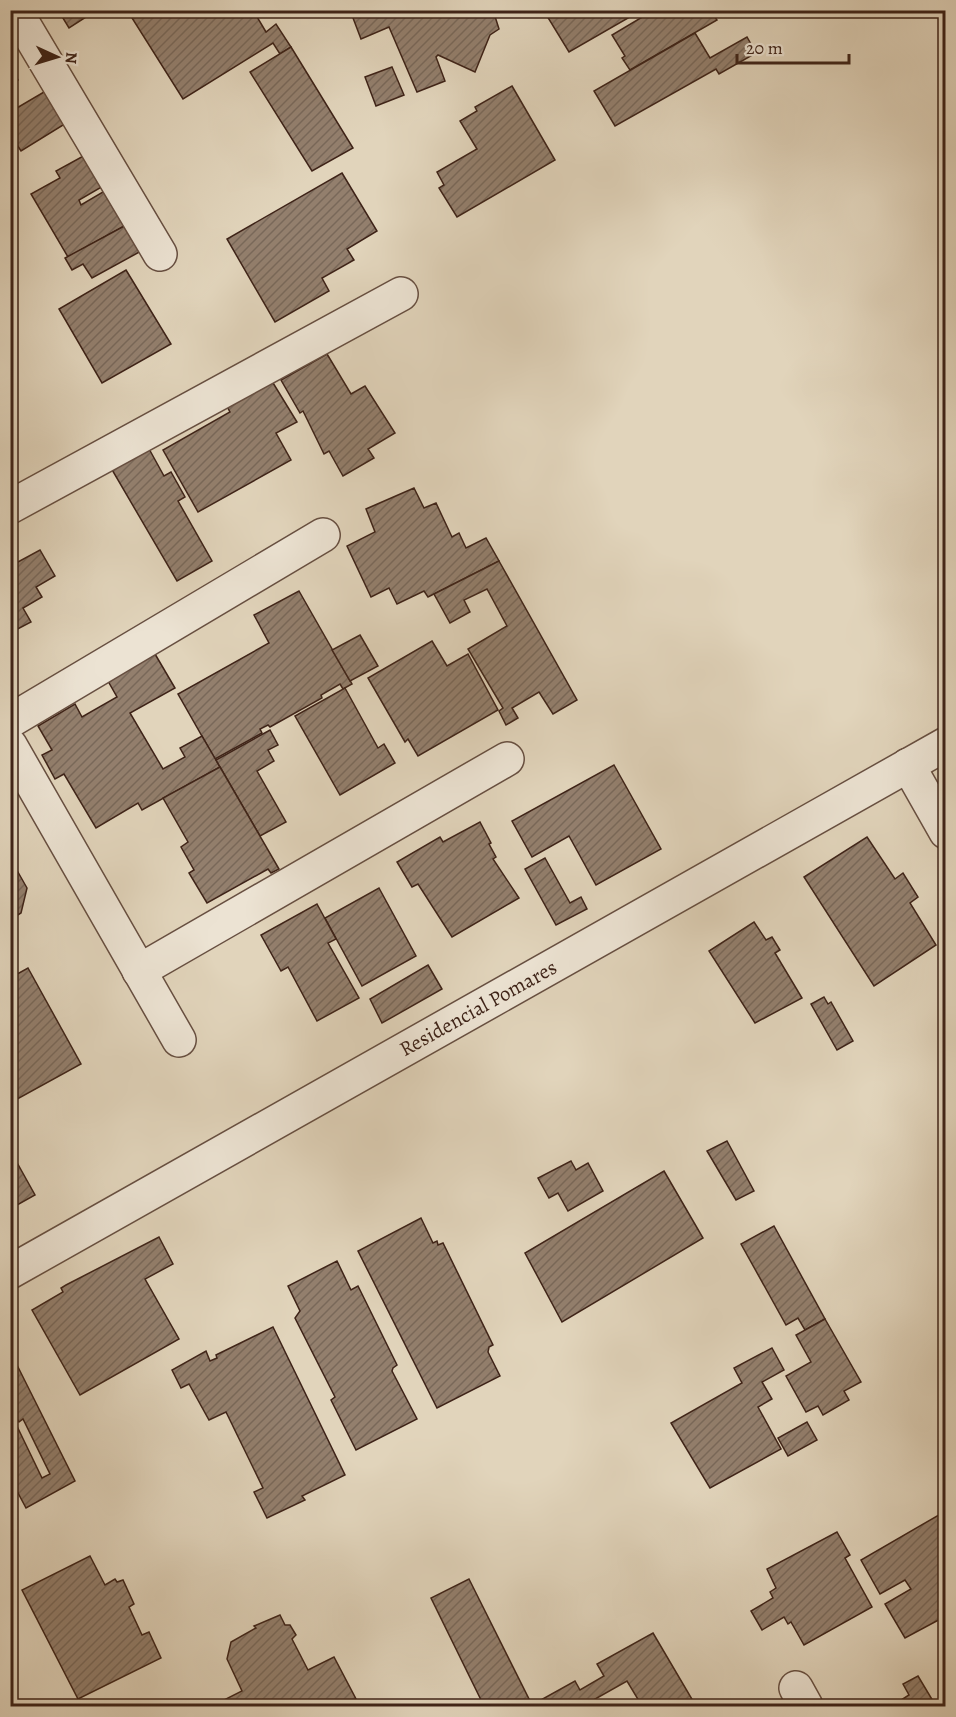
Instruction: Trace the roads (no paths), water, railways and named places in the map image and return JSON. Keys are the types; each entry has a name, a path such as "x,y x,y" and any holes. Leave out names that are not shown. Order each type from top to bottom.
{"street":[{"path":"15,10 160,254"},
{"path":"10,507 401,294"},
{"path":"10,721 323,535"},
{"name":"Residencial Pomares","path":"10,1272 945,744"},
{"path":"10,745 179,1040"},
{"path":"139,971 507,759"},
{"path":"908,765 945,832"}]}
